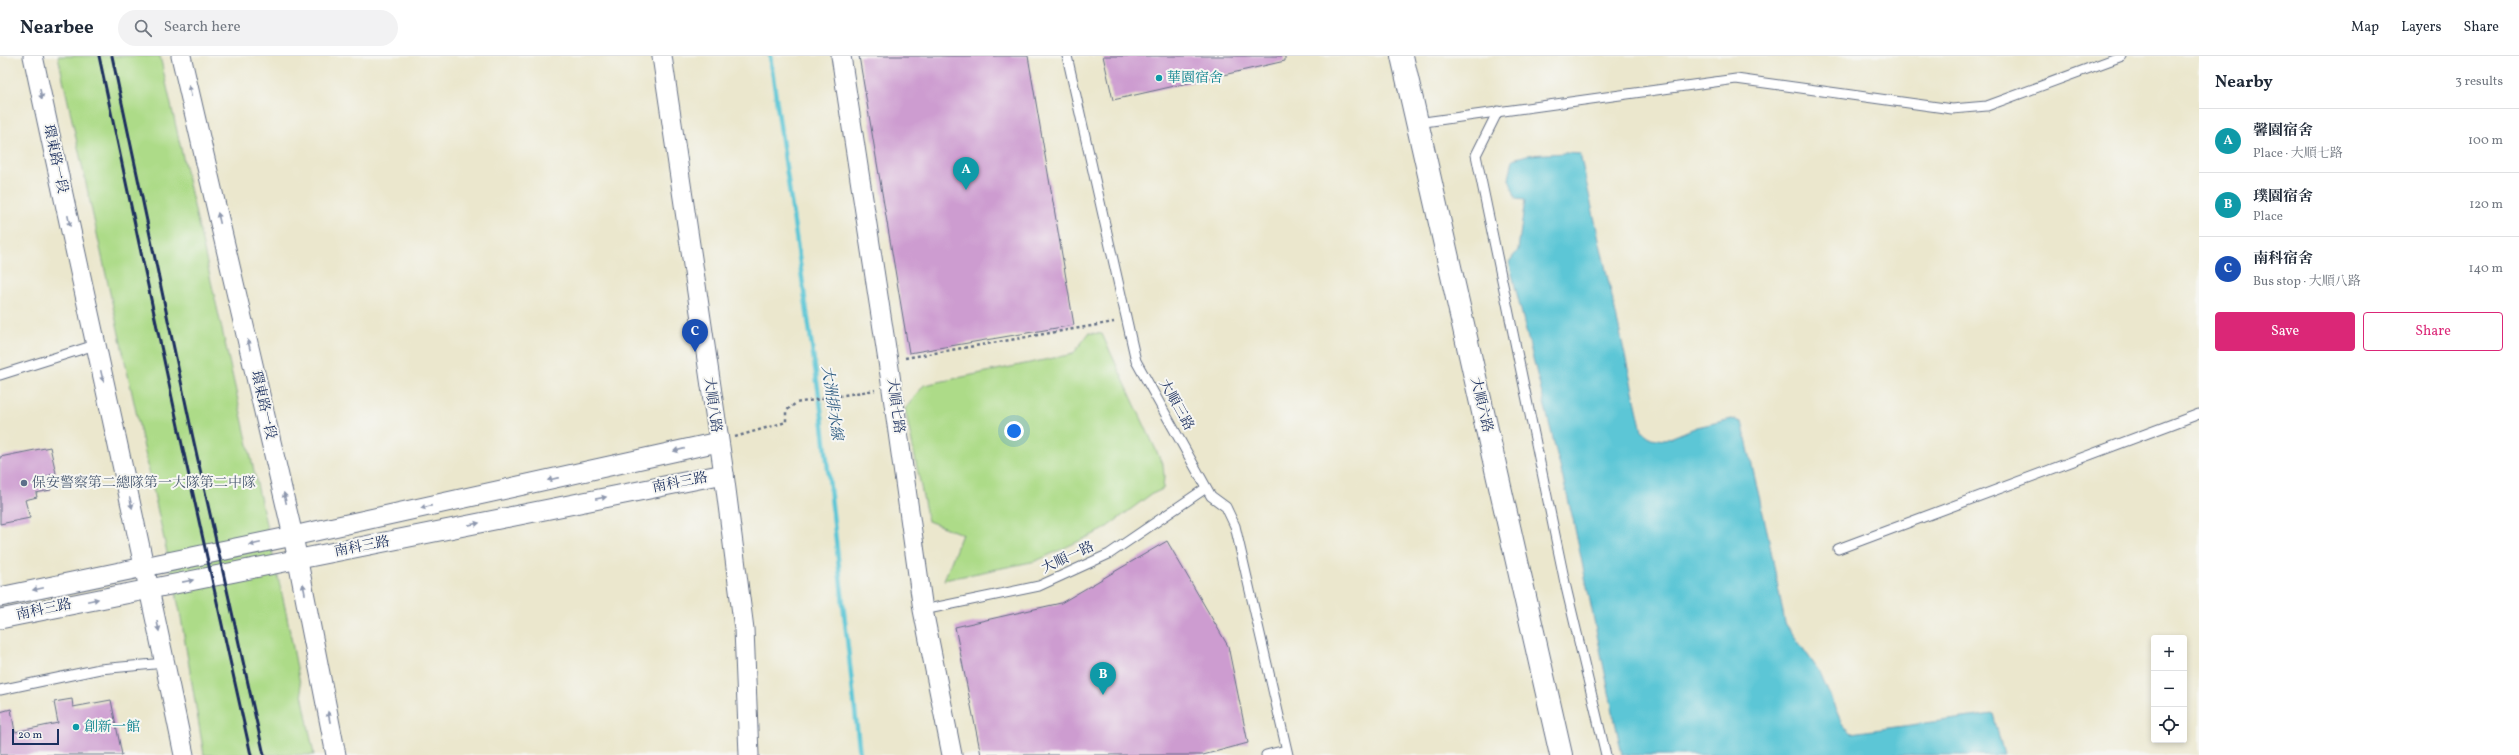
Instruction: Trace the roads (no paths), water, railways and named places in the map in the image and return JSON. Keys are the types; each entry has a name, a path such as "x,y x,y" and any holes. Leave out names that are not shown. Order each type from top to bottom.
{"street":[{"name":"環東路一段","path":"33,56 95,345 150,588 184,755"},
{"name":"環東路一段","path":"181,56 294,536 336,755"},
{"name":"大順八路","path":"662,56 718,442 724,474 744,629 749,755"},
{"name":"大順七路","path":"841,56 888,361 923,610 952,755"},
{"name":"大順六路","path":"1402,56 1560,755"},
{"name":"南科三路","path":"0,597 294,536 718,442"},
{"name":"南科三路","path":"0,619 724,474"}],"lane":[{"name":"大順三路","path":"1067,56 1136,361 1206,488 1211,496 1226,507 1235,526 1287,752"},
{"path":"1417,123 1736,79 1952,109 1987,106 2122,56"},
{"path":"1498,111 1476,155 1565,582 1606,755"},
{"path":"0,375 95,345"},
{"path":"1838,549 2199,414"},
{"name":"大順一路","path":"923,610 1039,586 1109,554 1206,488"},
{"path":"0,690 100,669 165,663"},
{"path":"1266,755 1287,752"}],"water":[{"path":"1566,153 1580,154 1642,431 1651,438 1665,440 1697,427 1732,419 1742,422 1768,535 1785,623 1819,671 1843,726 1851,733 1993,714 2004,755 1622,755 1573,519 1509,262 1518,250 1525,200 1516,199 1509,179 1513,159 1527,155"}],"waterway":[{"name":"大洲排水線","path":"770,56 822,416 860,755"}],"railway":[{"path":"99,56 181,440 251,755"},
{"path":"112,56 193,438 264,755"}],"place":[{"name":"華園宿舍","path":"1159,78"},
{"name":"馨園宿舍","path":"966,190"},
{"name":"南科宿舍","path":"695,352"},
{"name":"保安警察第二總隊第一大隊第二中隊","path":"24,483"},
{"name":"璞園宿舍","path":"1103,695"},
{"name":"創新一館","path":"76,727"}]}
